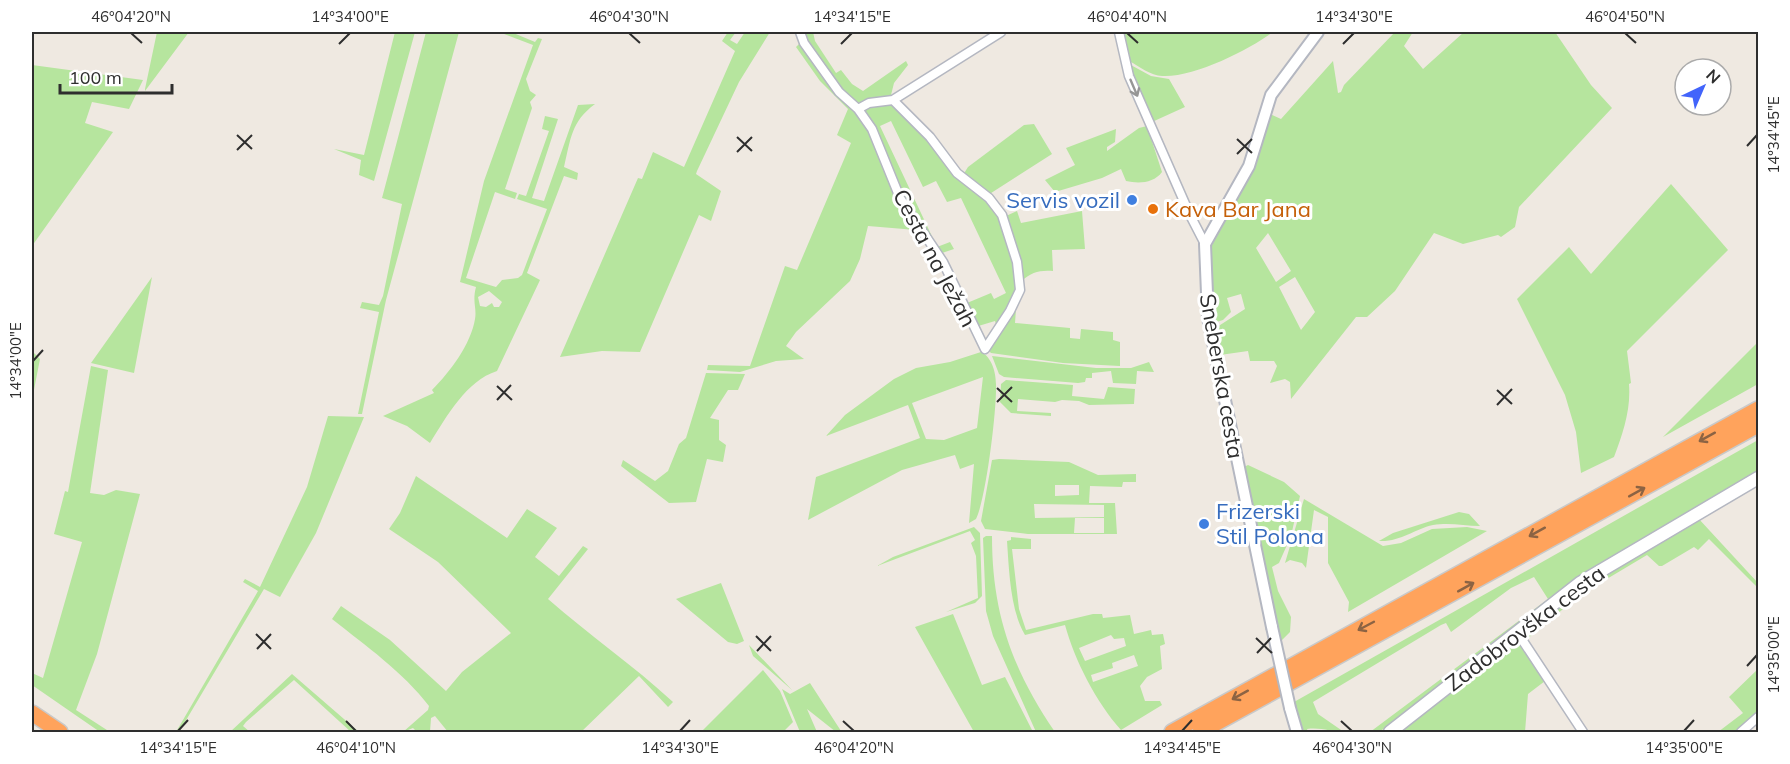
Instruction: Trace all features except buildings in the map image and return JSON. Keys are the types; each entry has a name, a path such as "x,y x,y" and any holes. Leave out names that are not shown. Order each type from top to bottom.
{"highway":[{"path":"1172,732 1758,409"},
{"path":"1200,732 1758,425"},
{"path":"32,712 60,732"},
{"path":"32,724 43,732"}],"main road":[{"name":"Zadobrovška cesta","path":"1390,732 1597,572 1758,478"}],"street":[{"name":"Cesta na Ježah","path":"800,32 804,43 840,92 858,109 886,159 900,198 943,262 985,349 1010,311 1020,290 1017,262 1002,215 989,198 948,164 930,137 893,100"},
{"path":"858,109 869,103 893,100 1002,32"},
{"name":"Sneberska cesta","path":"1119,32 1129,76 1205,244 1208,318 1272,627 1297,732"},
{"path":"1205,244 1249,166 1271,95 1317,32"},
{"path":"1517,632 1583,732"},
{"path":"1741,732 1758,717"}],"green space":[{"path":"157,32 189,32 145,91 145,89"},
{"path":"395,32 415,32 374,181 359,175 361,160 334,149 364,155"},
{"path":"426,32 459,32 386,300 362,414 358,414 379,312 360,308 362,302 379,305 383,296 402,204 382,198"},
{"path":"499,32 511,32 535,42 538,38 542,39 526,79 530,91 536,95 530,102 532,108 505,189 517,193 515,199 495,192 466,278 496,287 502,280 518,278 522,275 547,209 517,199 519,194 526,196 549,131 542,129 545,116 558,119 532,198 544,201 578,105 595,104 576,124 568,147 564,167 578,173 577,180 564,176 527,273 540,280 497,371 486,376 467,391 450,411 430,443 407,426 383,416 434,393 432,390 446,375 469,338 475,319 476,287 460,282 484,181 533,45","holes":["489,291 502,302 499,307 494,307 492,303 486,307 480,306 478,297"]},
{"path":"728,32 736,32 730,40 737,44 745,32 770,32 739,82 696,174 721,191 711,221 699,215 640,352 602,351 560,357 638,178 642,179 653,152 684,167 735,51 722,41"},
{"path":"802,32 813,32 815,41 836,73 841,70 852,84 863,91 906,61 908,65 894,83 891,95 858,104 835,85"},
{"path":"1124,32 1273,32 1220,62 1189,72 1158,76 1129,61"},
{"path":"1395,32 1413,32 1404,46 1423,69 1464,32 1555,32 1591,85 1612,108 1519,207 1515,227 1501,237 1498,235 1463,244 1434,233 1395,291 1367,317 1356,317 1291,399 1290,382 1285,379 1270,383 1277,366 1274,361 1250,361 1248,351 1220,355 1215,334 1217,327 1245,309 1241,294 1227,298 1231,312 1223,320 1213,323 1209,261 1211,247 1229,214 1270,114 1281,119 1333,61 1338,93","holes":["1268,233 1291,271 1276,282 1256,248","1295,277 1315,312 1301,330 1279,287"]},
{"path":"799,44 822,77 853,108 873,135 899,200 916,230 868,226 860,259 850,281 796,332 786,346 804,359 776,361 740,372 707,370 708,365 750,366 785,266 797,270 851,143 837,135 848,109 820,81 796,47"},
{"path":"1129,64 1151,76 1169,79 1185,107 1152,122"},
{"path":"32,65 143,80 129,109 92,102 85,123 113,132 32,246"},
{"path":"887,103 899,110 998,209 1016,264 1018,285 1008,309 996,324 995,321 975,327 967,303 991,293 994,299 1006,293 961,198 947,202 936,181 923,187 891,121 880,126 937,247 950,242 954,249 942,253 941,258 915,222 864,110 873,105"},
{"path":"1034,124 1052,154 988,195 963,175 968,167 1024,125"},
{"path":"1147,126 1162,172 1159,176 1141,182 1126,181 1121,169 1102,178 1055,192 1045,180 1075,165 1066,148 1116,129 1115,142 1107,147 1107,151 1139,128"},
{"path":"1671,184 1728,250 1627,351 1631,383 1629,384 1628,412 1614,457 1581,473 1576,432 1565,395 1517,299 1569,247 1591,274"},
{"path":"1017,211 1021,223 1082,211 1085,249 1052,250 1053,271 1036,272 1022,281 1006,216"},
{"path":"152,277 134,373 91,363"},
{"path":"1016,309 1015,323 1070,328 1070,338 1080,339 1081,329 1113,332 1113,340 1120,342 1120,366 1063,363 991,353 989,351"},
{"path":"1758,342 1758,384 1663,437"},
{"path":"32,351 40,359 32,400"},
{"path":"981,352 991,361 995,375 993,432 983,493 976,519 969,523 974,464 960,469 955,455 902,470 808,520 816,477 920,438 908,405 826,436 845,415 894,379 916,368 950,362","holes":["983,377 977,428 944,440 926,439 912,403"]},
{"path":"992,356 1096,368 1131,368 1149,362 1154,372 1137,371 1136,384 1113,383 1111,371 1092,373 1092,378 1086,378 1085,382 1078,383 1004,377 999,374"},
{"path":"91,366 108,370 90,493 104,495 116,490 140,494 97,654 76,710 110,732 100,732 32,685 32,673 43,678 82,542 54,534 65,491 68,492"},
{"path":"706,373 745,374 738,390 728,390 710,418 719,420 719,440 726,445 723,462 707,459 696,502 669,503 621,466 623,460 655,481 668,471 679,444 686,438"},
{"path":"1006,380 1073,385 1072,396 1104,399 1108,387 1135,389 1134,404 1089,405 1079,401 1018,399 1017,411 1051,413 1051,416 1011,413 1000,402 1001,384"},
{"path":"328,416 364,417 316,533 280,597 264,589 179,732 176,732 258,591 243,582 245,579 260,587 307,487"},
{"path":"1758,440 1758,473 1575,580 1389,726 1378,732 1370,732 1548,599 1534,577 1511,588 1451,632 1446,623 1441,625 1313,702 1318,714 1344,732 1307,729 1308,732 1304,732 1294,702"},
{"path":"992,460 1069,462 1098,475 1136,474 1136,482 1123,482 1122,487 1090,486 1089,503 1115,503 1117,534 1028,534 985,529 981,521","holes":["1055,485 1079,485 1079,495 1055,496","1034,504 1104,505 1104,517 1035,518","1075,518 1104,518 1104,533 1074,533"]},
{"path":"1248,465 1284,482 1300,496 1291,536 1279,563 1272,567 1278,591 1291,617 1290,632 1280,642 1244,467"},
{"path":"416,476 507,538 527,509 557,528 535,557 559,576 583,546 588,549 548,599 673,702 668,707 639,676 581,732 448,732 435,716 431,718 430,732 417,732 413,728 403,732 428,710 429,706 396,671 332,619 341,606 390,640 446,691 462,672 511,633 438,562 389,529 400,513"},
{"path":"1304,499 1383,546 1401,543 1432,529 1467,527 1487,531 1348,612 1349,602 1328,563 1328,517 1314,510 1306,568 1302,563 1290,560 1285,563"},
{"path":"1459,512 1469,514 1480,526 1439,524 1387,541 1379,541 1393,533"},
{"path":"1698,518 1758,583 1758,588 1709,539 1698,550 1694,547 1662,566 1647,555 1580,595 1527,639 1528,630 1579,589"},
{"path":"974,527 980,533 982,596 975,603 946,612 978,598 976,556 971,543 975,540 970,531 877,566 893,557"},
{"path":"992,536 996,590 1007,639 1027,686 1055,732 1036,732 993,636 986,611 983,538"},
{"path":"1011,537 1031,539 1031,549 1012,549 1019,609 1026,630 1093,614 1102,614 1103,618 1130,615 1134,634 1151,630 1152,635 1163,634 1165,644 1160,646 1162,669 1147,677 1140,686 1145,701 1160,701 1162,705 1121,730 1103,707 1087,680 1074,653 1065,625 1025,635 1016,614 1011,589 1007,541 1011,540","holes":["1111,635 1114,639 1124,638 1126,646 1085,661 1079,648","1134,655 1138,666 1093,682 1091,675 1113,668 1112,663"]},
{"path":"721,583 744,641 737,644 728,642 676,599"},
{"path":"953,614 982,685 1005,677 1033,732 974,732 915,627"},
{"path":"1515,640 1519,641 1545,681 1528,694 1525,732 1399,732"},
{"path":"749,645 792,690 753,656"},
{"path":"1758,669 1758,714 1738,732 1718,732 1743,713 1729,697"},
{"path":"763,670 780,691 793,722 783,732 701,732"},
{"path":"292,674 359,732 351,732 294,680 246,722 243,726 250,732 230,732"},
{"path":"810,683 842,732 836,732 807,709 817,732 800,732 782,689 790,694"}],"place":[{"name":"Servis vozil","path":"1132,200"},
{"name":"Kava Bar Jana","path":"1153,209"},
{"name":"Frizerski Stil Polona","path":"1204,524"}]}
